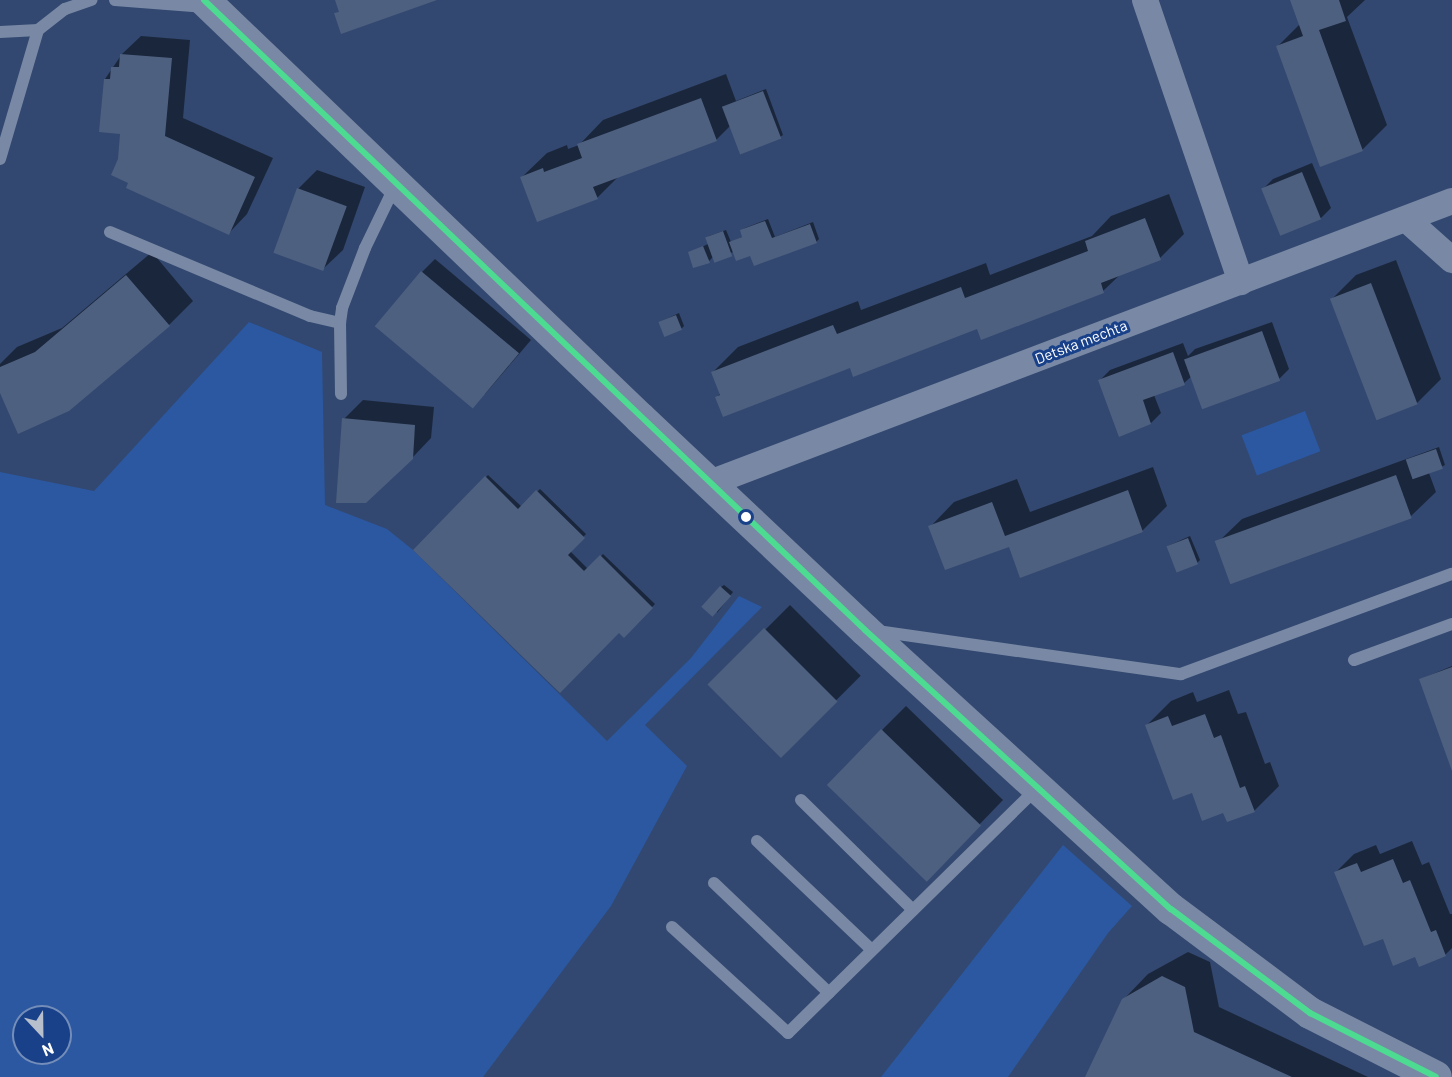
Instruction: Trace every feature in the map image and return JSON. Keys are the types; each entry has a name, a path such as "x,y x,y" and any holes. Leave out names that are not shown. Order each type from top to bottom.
{"street":[{"path":"1145,0 1241,282"},
{"path":"209,4 396,185 865,630 1171,909 1310,1013 1436,1077"},
{"name":"Detska mechta","path":"710,483 1452,201"},
{"path":"1406,219 1452,260"}],"lane":[{"path":"0,32 38,30 65,9 91,0"},
{"path":"115,0 209,4"},
{"path":"0,159 38,30"},
{"path":"341,394 340,323 342,308 365,248 396,185"},
{"path":"110,232 310,316 340,323"},
{"path":"865,630 1181,674 1452,574"},
{"path":"1354,660 1452,624"},
{"path":"672,927 788,1033 1037,788"},
{"path":"801,800 913,910"},
{"path":"757,841 872,950"},
{"path":"714,883 829,993"}],"shaded area":[{"path":"249,322 322,352 325,505 387,529 413,550 607,741 691,658 739,596 762,607 645,725 687,766 611,906 483,1077 0,1077 0,472 94,491"},
{"path":"1305,411 1320,451 1257,476 1242,435"},
{"path":"1063,845 1132,906 1108,933 1008,1077 881,1077"}],"building":[{"path":"335,0 437,0 341,34 334,13 339,12"},
{"path":"1290,0 1339,0 1346,21 1319,30 1363,151 1320,167 1276,46 1303,36"},
{"path":"120,54 172,58 165,136 255,177 229,235 126,188 128,183 111,175 118,159 120,134 99,132 104,79 110,79 111,67 119,67"},
{"path":"763,91 781,139 740,154 722,107"},
{"path":"701,98 717,141 593,187 598,199 537,222 520,177 543,168 544,172 582,158 577,144"},
{"path":"1302,172 1321,219 1280,236 1261,188"},
{"path":"297,188 347,206 323,271 273,253"},
{"path":"1145,218 1161,260 1101,283 1104,293 981,340 977,329 853,377 850,368 723,417 715,397 720,395 711,372 833,325 837,334 961,287 965,298 1088,251 1085,241"},
{"path":"765,221 772,238 810,224 817,243 754,266 750,256 736,261 729,242 742,237 740,230"},
{"path":"723,231 732,256 714,263 705,237"},
{"path":"703,246 710,263 693,268 688,252"},
{"path":"421,271 519,353 473,408 375,326"},
{"path":"126,275 170,326 69,411 18,434 0,393 0,367 35,352"},
{"path":"1371,283 1418,404 1377,420 1330,299"},
{"path":"676,315 682,330 664,337 658,322"},
{"path":"1262,331 1280,381 1202,409 1184,359"},
{"path":"1173,352 1185,385 1143,400 1151,424 1119,437 1098,380"},
{"path":"342,418 415,425 413,459 366,503 336,503"},
{"path":"1436,449 1443,469 1413,479 1406,459"},
{"path":"1396,475 1412,518 1230,584 1215,541"},
{"path":"485,476 518,509 536,490 585,538 568,555 584,571 600,555 653,608 624,638 619,633 560,693 413,550"},
{"path":"1128,490 1143,532 1020,578 1009,547 945,570 928,526 992,502 1005,536"},
{"path":"1188,538 1198,564 1177,572 1167,546"},
{"path":"720,586 731,596 712,617 701,607"},
{"path":"764,628 838,702 781,758 707,685"},
{"path":"1452,667 1452,771 1419,679"},
{"path":"1205,714 1214,738 1221,735 1240,788 1245,786 1255,812 1227,822 1223,813 1202,821 1192,793 1173,800 1145,725 1168,716 1172,726"},
{"path":"881,729 981,826 927,882 827,785"},
{"path":"1393,859 1403,883 1410,880 1431,932 1436,930 1446,956 1419,967 1415,957 1393,966 1383,939 1364,946 1334,872 1357,863 1361,872"},
{"path":"1162,976 1185,987 1194,1032 1292,1077 1085,1077 1122,999"}],"transit line":[{"path":"204,0 865,630 1171,909 1310,1013 1436,1077"}]}
